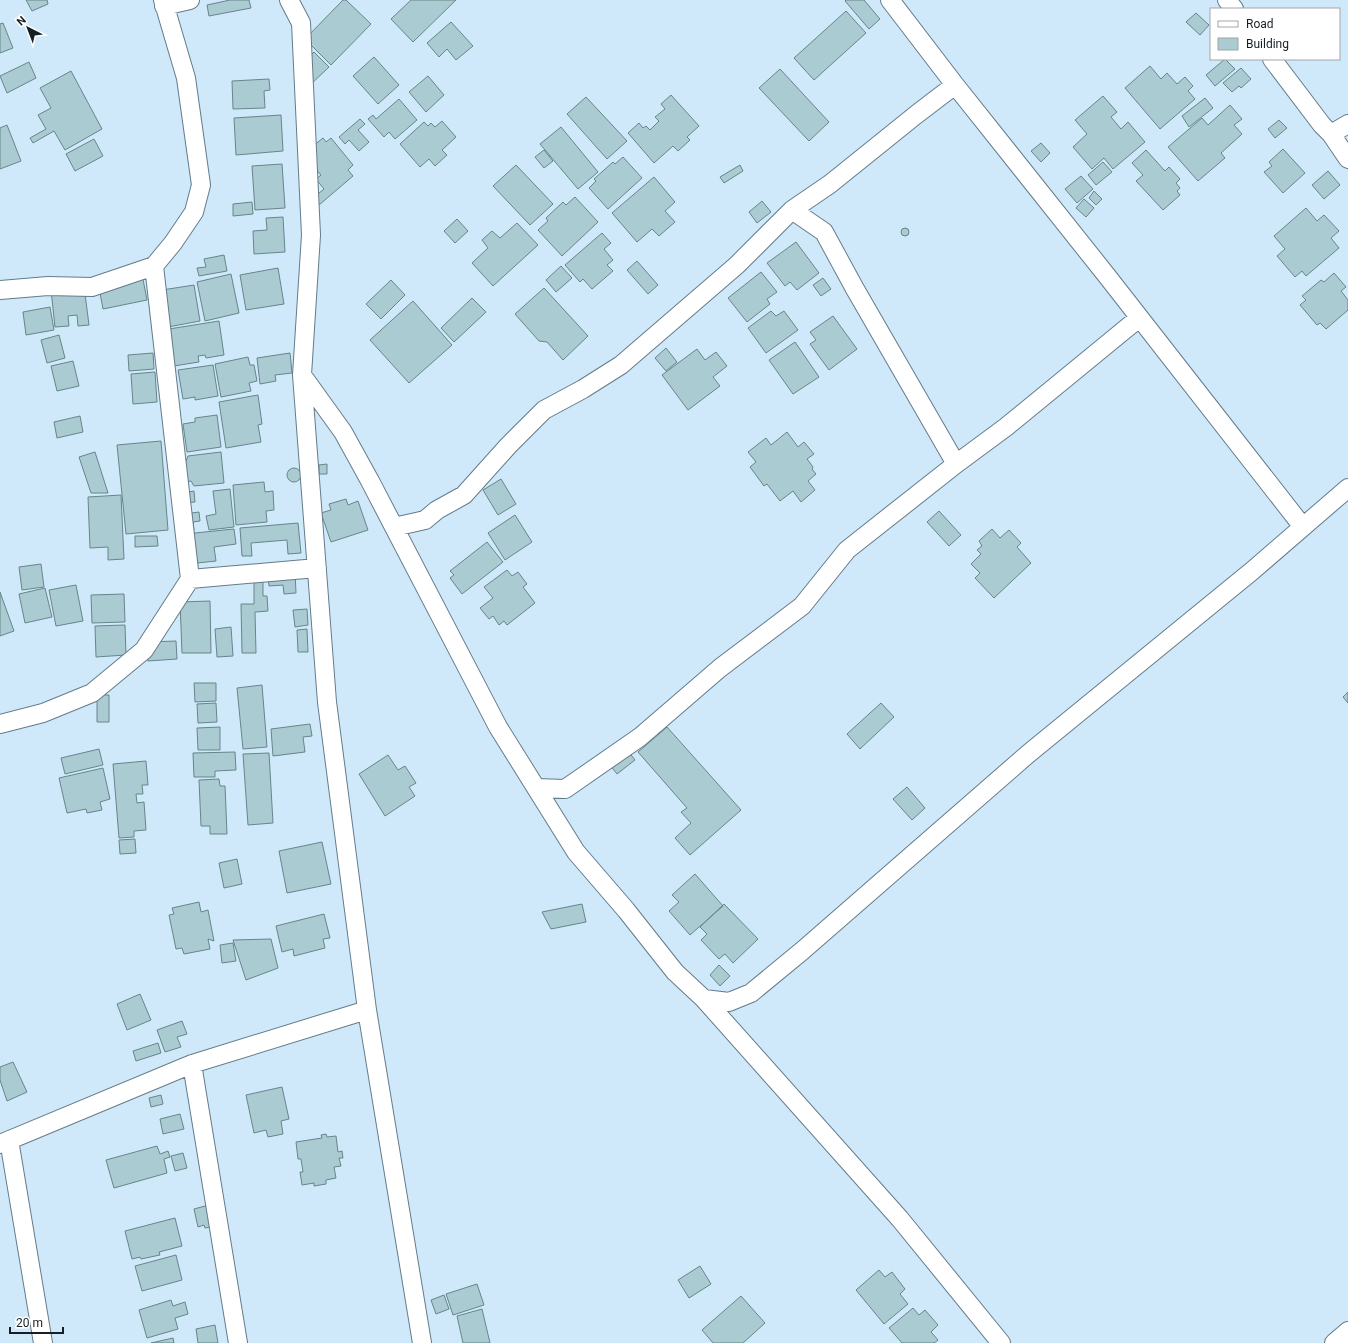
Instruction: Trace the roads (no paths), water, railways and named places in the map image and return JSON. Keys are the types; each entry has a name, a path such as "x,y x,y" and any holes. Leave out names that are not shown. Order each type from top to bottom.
{"street":[{"path":"0,290 48,286 92,287 154,266 173,243 194,212 201,185 186,78 163,3 190,0"},
{"path":"289,0 301,23 311,235 302,375 328,702 367,1010 422,1343"},
{"path":"890,0 955,85 1303,527"},
{"path":"1273,60 1322,125 1331,134 1348,159"},
{"path":"394,527 425,520 437,510 464,495 508,446 544,410 621,366 737,265 792,210 830,184 955,85"},
{"path":"1331,134 1348,124"},
{"path":"792,210 824,232 870,316 956,464"},
{"path":"0,724 43,713 92,693 144,650 190,579 154,266"},
{"path":"536,788 565,790 640,737 720,668 802,606 847,550 956,464 1006,427 1139,318"},
{"path":"302,375 343,432 498,726 576,852 626,910 675,972 704,999 900,1220 1002,1343"},
{"path":"704,999 729,1002 751,993 856,905 1028,754 1252,571 1348,488"},
{"path":"190,579 317,568"},
{"path":"43,1343 5,1142 192,1064 367,1010"},
{"path":"192,1064 238,1343"},
{"path":"1334,1343 1348,1331"}]}
